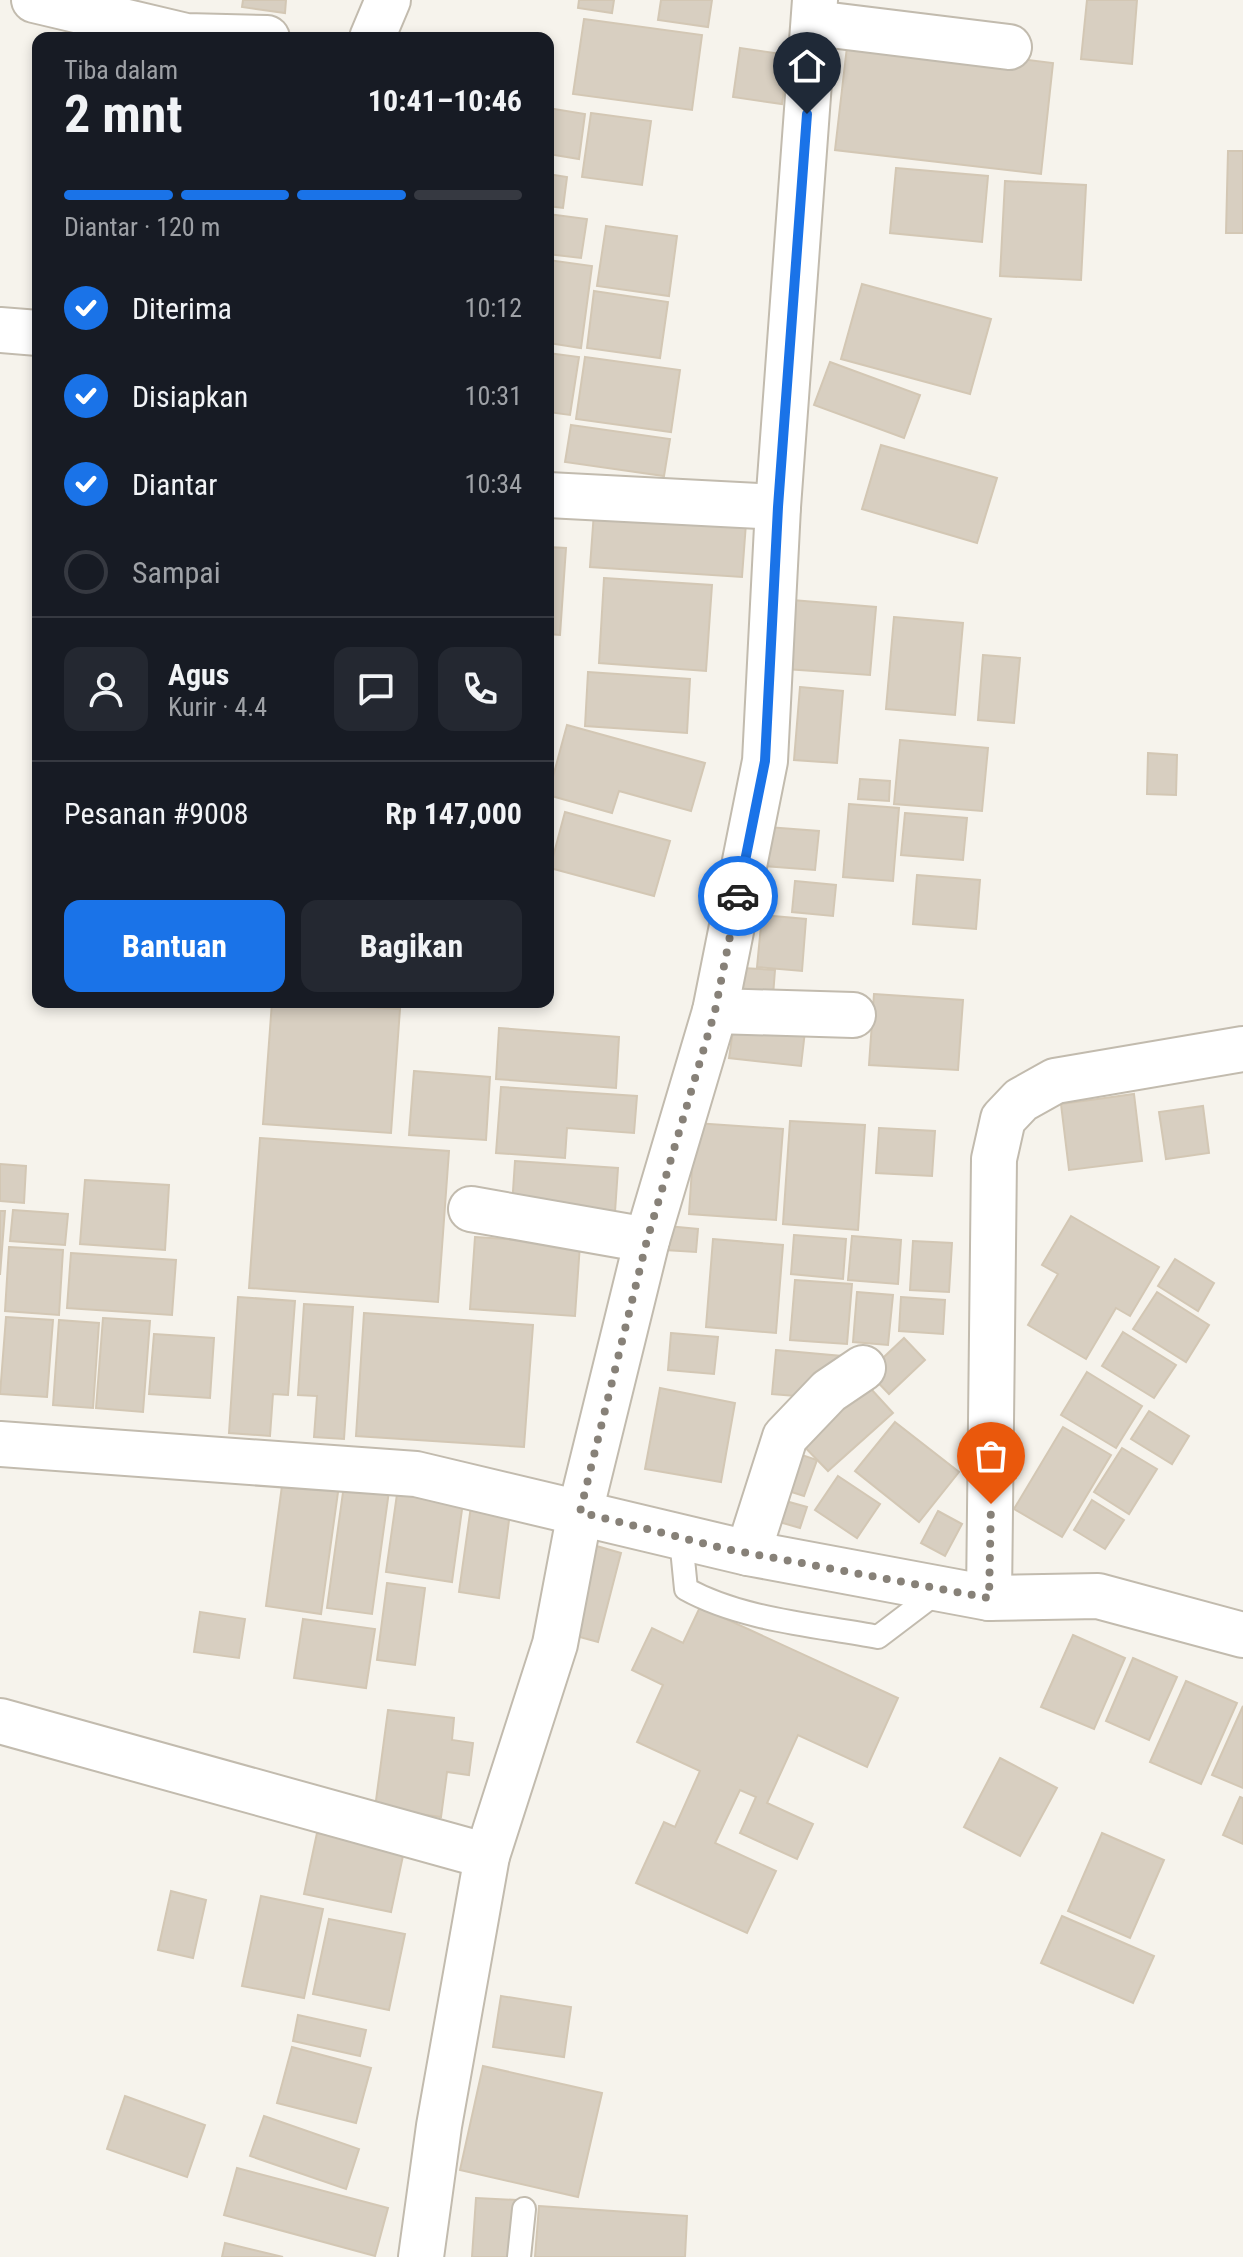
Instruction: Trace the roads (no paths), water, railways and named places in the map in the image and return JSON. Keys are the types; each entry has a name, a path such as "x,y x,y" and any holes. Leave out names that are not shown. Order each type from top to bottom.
{"street":[{"path":"34,0 169,32"},
{"path":"375,32 388,0"},
{"path":"421,2257 439,2126 487,1856 555,1644 580,1512 647,1240 715,1011 765,761 778,507 814,12 1009,47"},
{"path":"0,330 32,333"},
{"path":"554,495 778,507"},
{"path":"715,1011 853,1015"},
{"path":"989,1598 994,1159 1003,1119 1021,1100 1055,1081 1243,1049"},
{"path":"471,1209 647,1240"},
{"path":"748,1553 785,1437 829,1391 863,1368"},
{"path":"0,1444 416,1474 748,1553 989,1598 1098,1596 1243,1635"},
{"path":"0,1721 487,1856"}],"lane":[{"path":"681,1539 686,1589 711,1603 864,1635 878,1637 941,1589"},
{"path":"519,2257 524,2209"}]}
